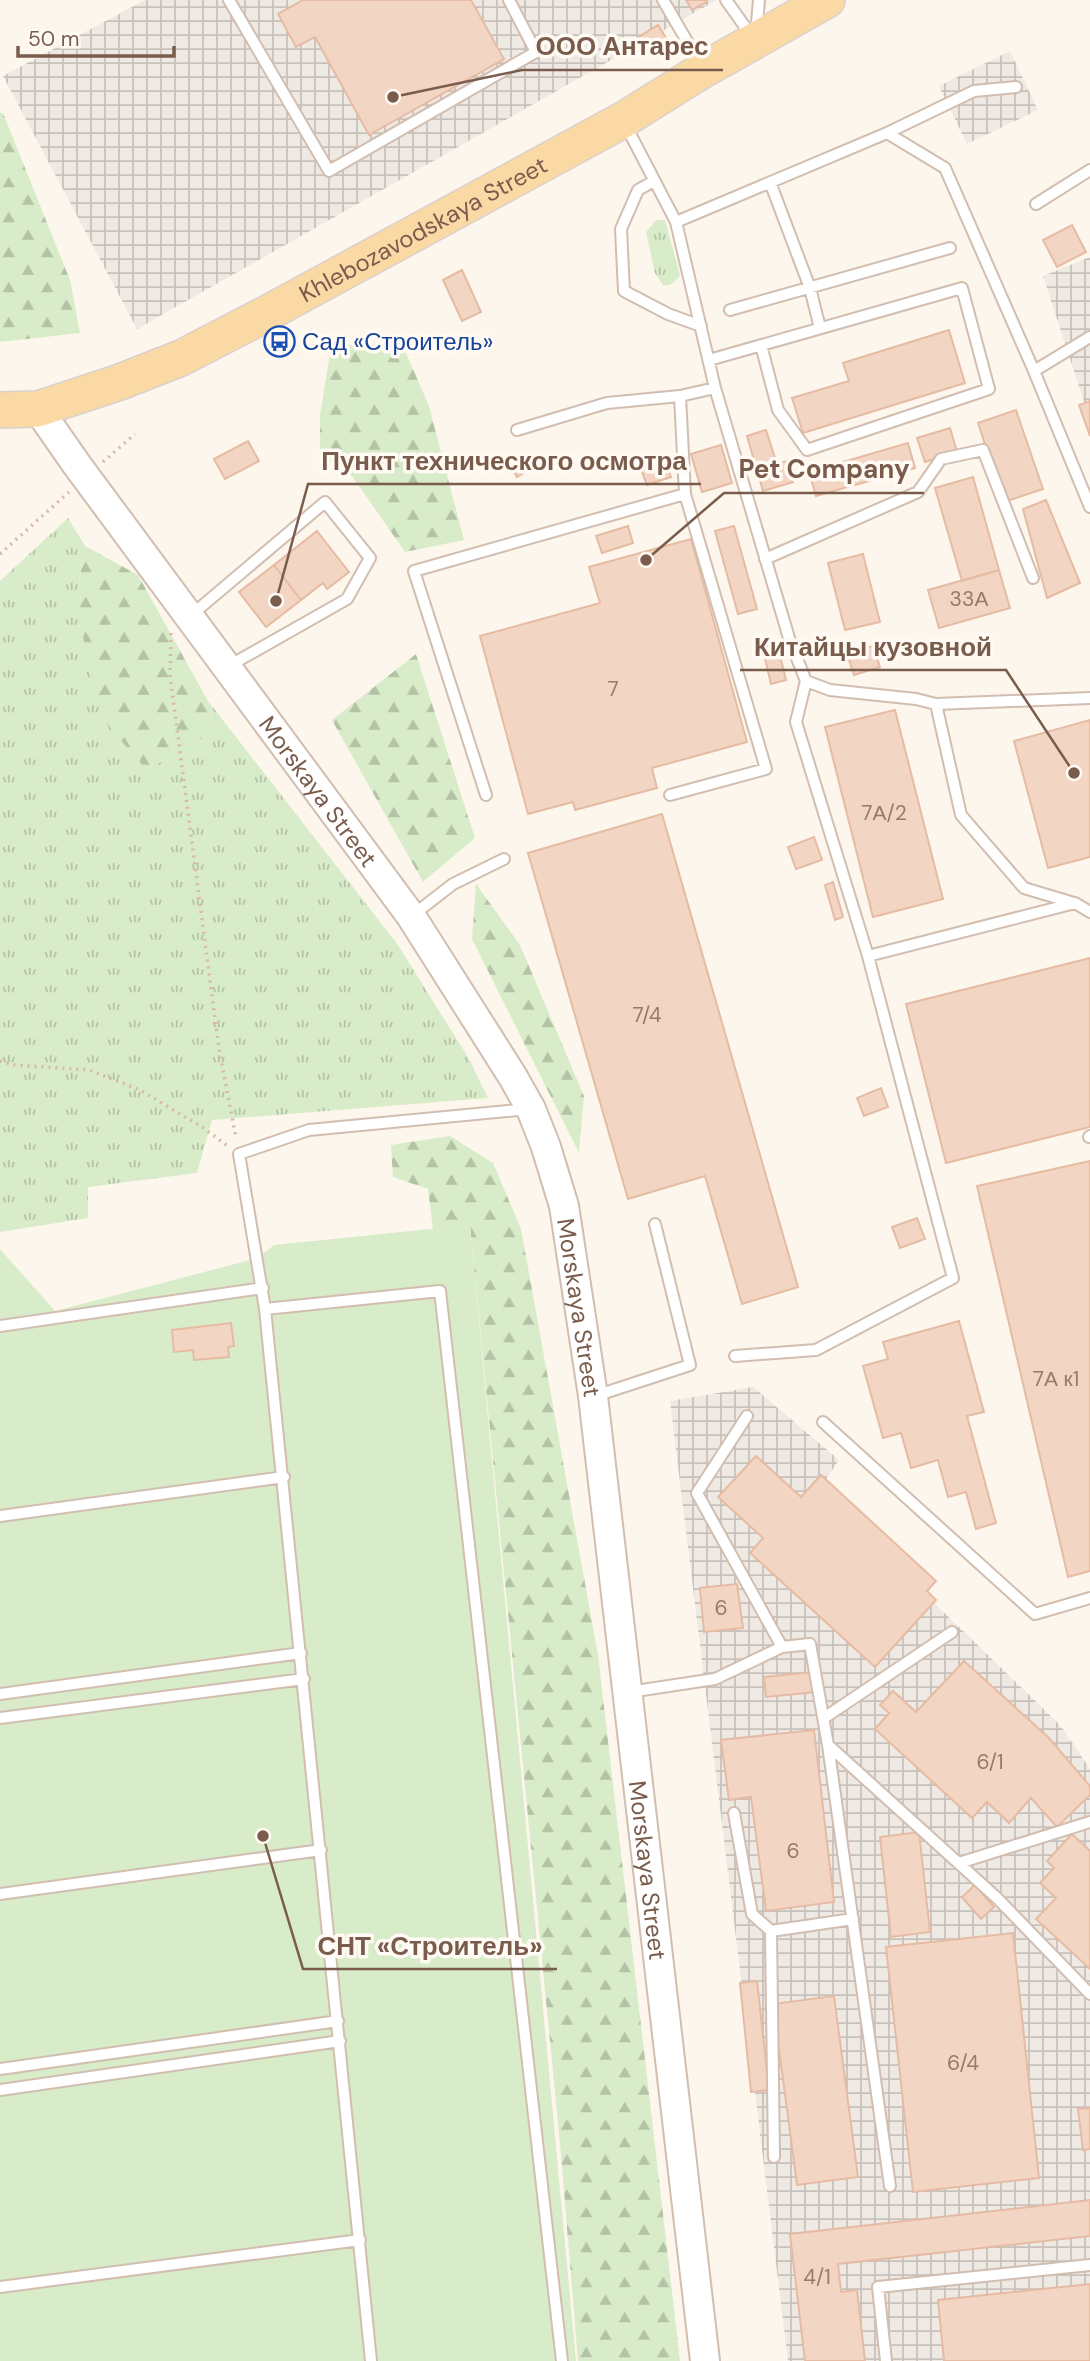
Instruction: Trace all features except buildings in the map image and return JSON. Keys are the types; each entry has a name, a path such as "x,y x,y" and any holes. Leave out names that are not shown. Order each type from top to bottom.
{"main road":[{"name":"Khlebozavodskaya Street","path":"0,410 38,409 120,382 181,358 623,120 703,70 827,0"}],"street":[{"name":"Morskaya Street","path":"38,409 180,625 226,667 411,916 531,1109 546,1147 564,1206 593,1396 705,2361"}],"lane":[{"path":"229,0 329,171 536,52 509,0"},
{"path":"663,0 703,70"},
{"path":"726,0 755,40"},
{"path":"755,40 759,0"},
{"path":"676,222 887,133 974,91 1016,87"},
{"path":"623,120 676,222 715,388 789,638 806,681 796,722 869,956 953,1278 816,1350 736,1356"},
{"path":"887,133 945,168 1090,507"},
{"path":"1036,204 1090,170"},
{"path":"654,181 638,190 621,229 624,291 668,314 701,327"},
{"path":"770,182 810,288 820,328"},
{"path":"730,310 950,248"},
{"path":"709,360 761,345 820,328 962,288 989,389 807,450 778,410 761,345"},
{"path":"1034,371 1090,337"},
{"path":"517,430 607,403 680,396 715,388"},
{"path":"670,795 766,769 685,494 680,396"},
{"path":"765,559 918,492 941,459 983,450 1033,579"},
{"path":"486,795 414,570 685,494"},
{"path":"180,625 325,502 370,558 347,599 226,667"},
{"path":"806,681 831,690 916,699 936,704 1090,698"},
{"path":"936,704 961,816 1024,888 1075,903 1090,912"},
{"path":"411,916 453,884 504,859"},
{"path":"869,956 1075,903"},
{"path":"371,2361 284,1477 263,1288 239,1154 309,1130 531,1109"},
{"path":"593,1396 690,1364 655,1224"},
{"path":"0,1326 263,1288"},
{"path":"265,1309 440,1291 562,2361"},
{"path":"747,1416 697,1493 782,1647"},
{"path":"823,1422 1035,1614 1090,1598"},
{"path":"0,1516 284,1477"},
{"path":"824,1718 952,1632"},
{"path":"629,1692 715,1679 782,1647 810,1644 828,1745 890,2186"},
{"path":"0,1693 301,1653"},
{"path":"0,1718 303,1678"},
{"path":"828,1745 997,1898 1090,1994"},
{"path":"734,1813 752,1914 771,1931 774,2157"},
{"path":"959,1863 1090,1822"},
{"path":"0,1895 321,1850"},
{"path":"771,1931 853,1919"},
{"path":"0,2069 338,2021"},
{"path":"0,2090 340,2041"},
{"path":"0,2287 359,2240"},
{"path":"886,2361 878,2287 1090,2265"}],"path":[{"path":"180,625 170,675 219,1049 239,1154"},
{"path":"0,1061 15,1065 89,1070 140,1090 202,1127 239,1154"}],"shaded area":[{"path":"145,0 717,0 137,329 3,76"},
{"path":"1010,51 1038,110 967,144 939,86"},
{"path":"1090,257 1090,420 1043,276"},
{"path":"753,1387 839,1460 818,1490 1060,1725 1090,1769 1090,2361 788,2361 670,1401"}],"green space":[{"path":"0,113 3,113 70,280 80,333 0,342"},
{"path":"656,220 665,220 680,275 668,285 663,285 655,273 646,232"},
{"path":"332,342 406,353 429,406 464,540 405,552 352,476 320,456 320,415"},
{"path":"68,518 85,546 78,588 214,731 208,701 398,945 469,1059 488,1098 212,1120 197,1173 88,1187 88,1218 0,1232 0,581"},
{"path":"85,546 138,575 208,701 214,731 147,770 108,726 85,653 78,588"},
{"path":"416,654 475,838 423,882 332,720"},
{"path":"476,884 520,945 584,1096 579,1153 472,939"},
{"path":"450,1136 493,1163 521,1229 598,1655 680,2361 578,2361 560,2143 470,1226 433,1229 428,1189 393,1177 391,1145"},
{"path":"470,1225 576,2361 0,2361 0,1249 55,1311 258,1258 274,1245"}],"place":[{"name":"ООО Антарес","path":"393,97"},
{"name":"Сад «Строитель»","path":"279,341"},
{"name":"Pet Company","path":"646,560"},
{"name":"Пункт технического осмотра","path":"276,601"},
{"name":"Китайцы кузовной","path":"1074,773"},
{"name":"СНТ «Строитель»","path":"263,1836"}]}
